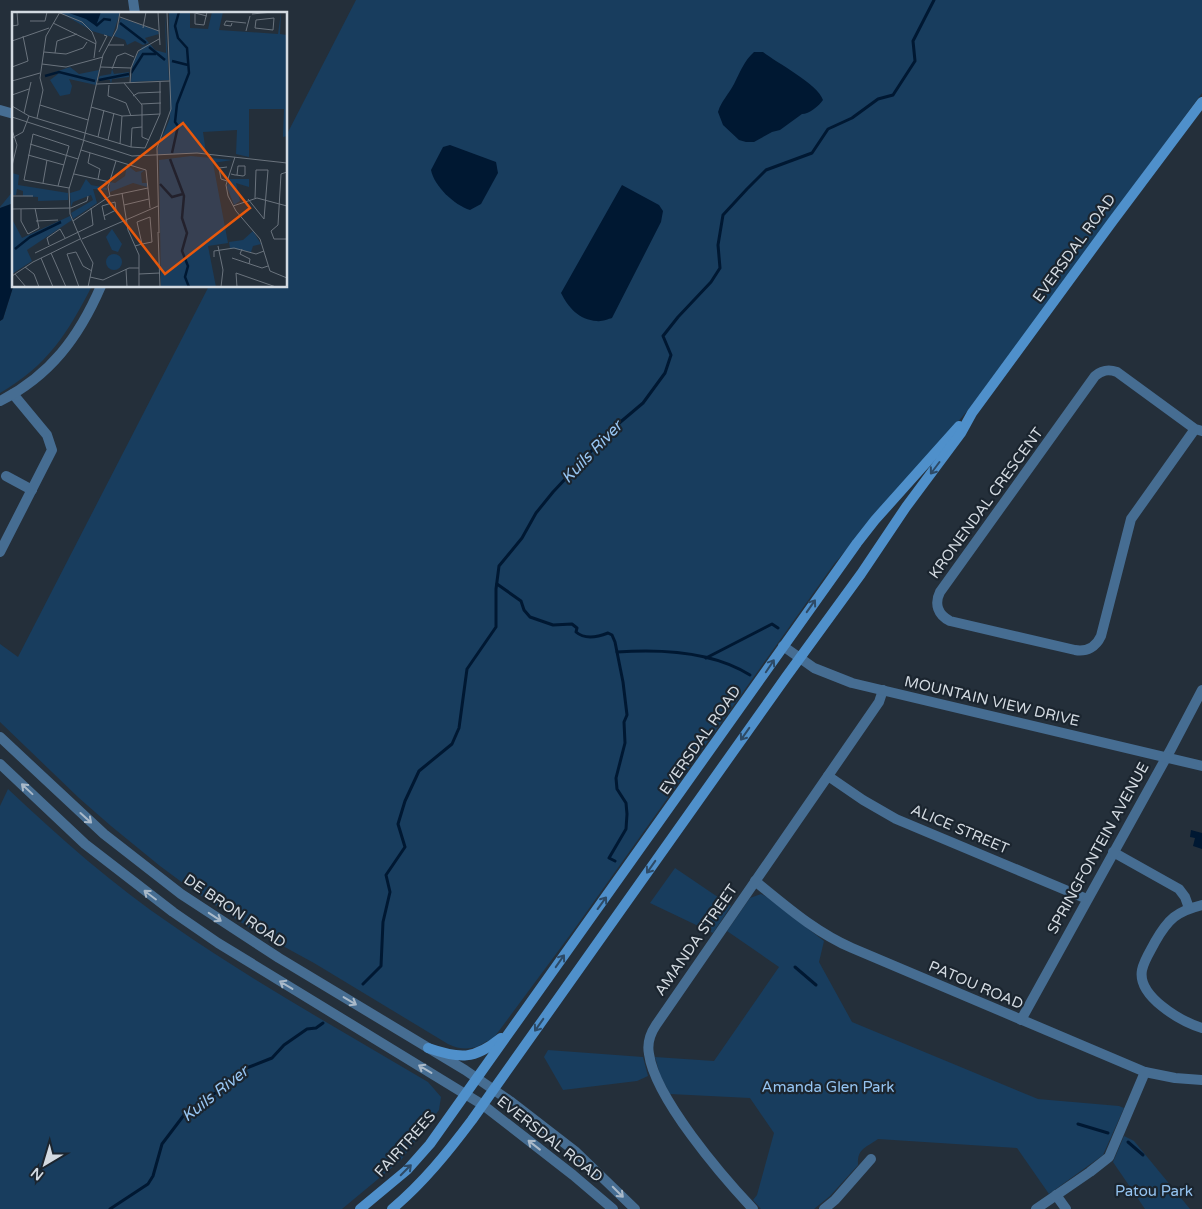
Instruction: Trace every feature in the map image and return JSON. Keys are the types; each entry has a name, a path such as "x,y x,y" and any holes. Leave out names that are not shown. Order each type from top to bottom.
{"main road":[{"name":"EVERSDAL ROAD","path":"477,1078 614,887 816,598 875,520 972,413 1202,102"},
{"name":"EVERSDAL ROAD","path":"494,1089 861,574 911,500 961,433 972,413"},
{"path":"428,1048 450,1054 472,1055 488,1048 511,1029"},
{"name":"FAIRTREES","path":"360,1209 407,1170 430,1144 477,1078"},
{"path":"392,1209 417,1187 446,1155 494,1089"}],"street":[{"path":"0,401 14,394 38,377 57,359 83,323 100,288"},
{"name":"KRONENDAL CRESCENT","path":"1108,370 1117,372 1199,430 1131,519 1101,636 1093,647 1085,650 1075,650 950,621 940,612 937,604 940,592 1099,373 1108,370"},
{"path":"0,552 52,450 47,435 14,394"},
{"path":"6,476 32,490"},
{"name":"MOUNTAIN VIEW DRIVE","path":"783,646 814,668 852,683 1202,766"},
{"name":"AMANDA STREET","path":"753,1209 716,1166 666,1097 657,1082 648,1053 649,1040 656,1025 879,702 883,690"},
{"name":"SPRINGFONTEIN AVENUE","path":"1021,1020 1202,690"},
{"name":"DE BRON ROAD","path":"0,737 104,834 181,894 278,958 477,1078"},
{"path":"0,764 85,844 218,944 467,1094"},
{"name":"ALICE STREET","path":"828,776 863,800 896,818 1087,899"},
{"path":"1113,852 1179,889 1185,897 1189,908"},
{"name":"PATOU ROAD","path":"755,880 809,924 831,939 1145,1072 1175,1078 1202,1080"},
{"path":"1202,905 1189,908 1174,916 1164,926 1143,964 1141,975 1144,987 1152,998 1174,1014 1202,1028"},
{"path":"1036,1209 1090,1172 1108,1157 1145,1072"},
{"name":"EVERSDAL ROAD","path":"477,1078 576,1152 635,1209"},
{"name":"EVERSDAL ROAD","path":"467,1094 613,1209"},
{"path":"824,1209 835,1200 871,1159"},
{"path":"1056,1195 1066,1209"}],"green space":[{"path":"356,0 1202,0 1202,93 969,409 834,564 573,931 490,1043 487,1041 473,1048 458,1048 448,1044 314,963 248,927 191,889 111,826 0,722 0,644 18,657 208,288 288,288 288,132"},
{"path":"12,192 12,204 0,207"},
{"path":"13,288 91,288 65,334 55,347 31,371 0,393 0,321 3,319"},
{"path":"8,789 87,860 150,910 266,986 428,1082 441,1097 439,1110 401,1160 342,1209 0,1209 0,806"},
{"path":"675,868 731,906 713,933 650,903"},
{"name":"Amanda Glen Park","path":"761,894 824,941 819,962 852,1022 1038,1099 1124,1108 1103,1155 1049,1194 1017,1148 878,1139 863,1149 859,1155 858,1165 830,1196 814,1209 761,1209 753,1200 757,1195 774,1133 750,1098 670,1094 660,1075 655,1057 714,1061 779,967 727,931 750,898"},
{"path":"548,1050 643,1057 648,1076 637,1081 563,1090 544,1057"},
{"name":"Patou Park","path":"1124,1136 1134,1141 1190,1209 1145,1209 1113,1162"}],"shaded area":[{"path":"754,52 763,52 796,74 813,87 823,100 814,109 802,114 780,130 772,132 754,142 746,142 739,140 723,125 718,112 745,63"},
{"path":"450,145 496,162 498,173 481,204 470,210 451,199 440,188 431,170 443,147"},
{"path":"622,185 659,205 663,211 661,222 612,318 600,321 591,320 575,312 561,293"},
{"path":"12,204 13,288 3,319 0,321 0,208"},
{"path":"1191,830 1202,833 1202,849 1193,846 1195,838 1190,837"}],"waterway":[{"name":"Kuils River","path":"363,984 381,966 383,922 390,892 386,875 405,847 398,824 405,801 419,771 452,744 459,728 467,669 496,627 496,589 499,566 522,538 536,513 553,492 611,430 643,403 665,373 671,355 663,336 711,282 720,268 718,245 723,215 766,170 812,153 828,129 852,118 878,99 893,95 915,61 913,41 934,0"},
{"path":"497,584 521,601 524,610 530,617 553,625 572,624 577,628 576,632 587,637 596,637 608,633 612,635 615,642 627,715 624,722 625,743 616,778 617,789 626,803 626,829 609,858 615,861"},
{"path":"706,658 772,624 778,628"},
{"path":"617,652 651,651 703,656 735,667 750,675"},
{"path":"795,967 816,985"},
{"name":"Kuils River","path":"110,1209 148,1184 153,1176 162,1144 184,1115 204,1099 225,1088 244,1069 272,1058 284,1045 307,1029 316,1028 323,1023"},
{"path":"1078,1124 1108,1133"},
{"path":"1128,1142 1143,1155"}]}
